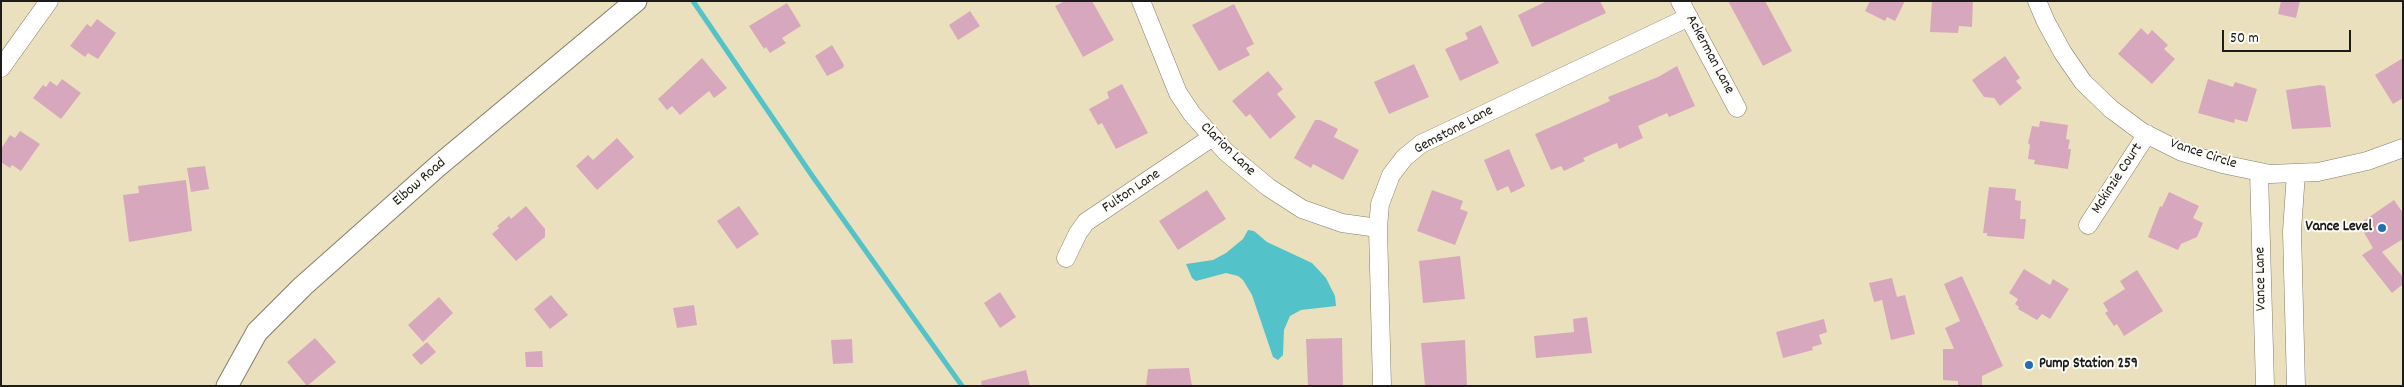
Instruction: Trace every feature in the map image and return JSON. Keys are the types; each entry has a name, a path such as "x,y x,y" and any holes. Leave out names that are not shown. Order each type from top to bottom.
{"street":[{"path":"1,68 49,1"},
{"name":"Elbow Road","path":"227,386 247,346 258,332 303,286 438,166 636,1"},
{"name":"Clarion Lane","path":"1141,1 1178,93 1211,138 1248,172 1284,199 1302,209 1342,223 1378,228"},
{"name":"Vance Circle","path":"2037,1 2059,46 2082,82 2111,109 2147,134 2182,152 2222,164 2270,174 2318,172 2367,161 2403,148"},
{"name":"Ackerman Lane","path":"1685,9 1737,108"},
{"name":"Gemstone Lane","path":"1382,386 1378,228 1380,204 1391,175 1404,158 1421,144 1685,9"},
{"name":"Mckinzie Court","path":"2088,225 2147,134"},
{"name":"Fulton Lane","path":"1066,258 1078,232 1086,222 1211,138"},
{"name":"Vance Lane","path":"2259,172 2265,386"},
{"name":"Vance Lane","path":"2296,173 2292,231 2292,303 2296,386"}],"water":[{"path":"1248,230 1254,231 1267,242 1312,263 1326,278 1335,296 1336,306 1301,310 1290,316 1284,330 1283,355 1278,360 1273,357 1252,295 1243,280 1238,276 1226,273 1196,281 1192,278 1186,264 1213,260 1226,253 1243,239"}],"building":[{"path":"1065,1 1092,1 1114,40 1083,57 1055,6"},
{"path":"1547,1 1600,1 1606,13 1532,47 1518,15"},
{"path":"1728,1 1765,1 1792,51 1763,66"},
{"path":"1870,1 1905,1 1895,21 1887,17 1885,21 1865,11"},
{"path":"1932,1 1973,1 1972,27 1959,26 1958,33 1930,32"},
{"path":"2281,1 2300,1 2296,18 2278,14"},
{"path":"787,3 801,26 782,38 786,43 770,53 766,47 764,49 749,26"},
{"path":"1234,4 1254,44 1246,48 1250,55 1219,71 1192,25"},
{"path":"970,11 980,26 958,40 949,25"},
{"path":"97,19 116,33 98,59 88,53 85,57 70,46 87,24 91,27"},
{"path":"1481,25 1499,63 1460,81 1445,49 1468,39 1465,33"},
{"path":"2141,28 2148,35 2152,30 2168,45 2164,49 2175,59 2152,84 2118,54"},
{"path":"832,45 844,65 843,68 827,76 815,56"},
{"path":"2005,56 2020,78 2016,81 2022,88 2000,106 1994,98 1984,97 1972,80"},
{"path":"702,58 727,88 714,98 709,91 680,115 672,106 667,110 658,99"},
{"path":"2403,58 2403,98 2393,104 2375,75"},
{"path":"1414,64 1429,97 1389,114 1374,82"},
{"path":"1677,66 1695,106 1669,117 1667,113 1638,126 1643,138 1619,149 1617,143 1583,158 1585,161 1564,171 1561,166 1551,170 1535,134 1610,101 1608,97 1658,77"},
{"path":"1268,71 1283,89 1277,94 1296,117 1270,139 1250,114 1246,117 1232,101"},
{"path":"62,79 81,93 61,119 33,98 43,85 46,87 50,81 57,86"},
{"path":"2208,79 2233,87 2235,82 2257,89 2247,122 2235,119 2234,123 2198,113"},
{"path":"1122,84 1148,133 1116,149 1102,123 1098,125 1089,109 1109,98 1107,92"},
{"path":"2320,85 2325,86 2331,127 2292,129 2286,90"},
{"path":"1315,120 1320,120 1338,129 1334,137 1359,150 1343,180 1313,164 1311,168 1294,158"},
{"path":"2040,121 2068,125 2066,139 2070,140 2068,149 2071,149 2068,169 2034,164 2035,160 2028,159 2030,145 2028,143 2032,126 2039,127"},
{"path":"20,131 40,144 21,171 12,165 10,168 1,162 1,149 10,135 15,138"},
{"path":"617,138 634,157 597,190 576,166 588,155 593,160"},
{"path":"1509,149 1525,186 1511,193 1508,186 1497,191 1484,160"},
{"path":"205,166 209,189 191,192 187,168"},
{"path":"186,180 192,231 129,242 123,195 139,193 138,186"},
{"path":"1989,187 2016,189 2015,200 2021,201 2020,219 2026,219 2024,239 1987,236 1987,233 1983,233"},
{"path":"1207,190 1226,219 1178,250 1159,221"},
{"path":"1432,190 1463,201 1460,209 1468,212 1455,245 1417,231"},
{"path":"2169,192 2199,206 2193,218 2203,223 2197,237 2181,244 2178,250 2148,237 2160,206 2162,207"},
{"name":"Vance Level","path":"2394,200 2403,213 2403,239 2382,252 2403,277 2403,284 2392,293 2362,255 2373,248 2359,224"},
{"path":"526,206 545,229 545,237 516,261 492,234 499,228 497,226 509,216 511,219"},
{"path":"739,206 759,234 737,249 717,221"},
{"path":"1460,256 1465,299 1423,303 1419,261"},
{"path":"2024,269 2050,285 2053,279 2069,289 2050,319 2042,314 2037,320 2018,309 2019,307 2015,304 2018,299 2009,293"},
{"path":"2137,270 2163,311 2124,336 2117,324 2114,326 2105,313 2108,311 2103,303 2125,289 2120,281"},
{"path":"1962,276 2003,366 1982,376 1982,386 1958,386 1958,381 1943,380 1943,349 1954,349 1945,328 1960,321 1944,284"},
{"path":"1892,278 1897,297 1905,295 1915,334 1891,340 1882,300 1874,302 1869,283"},
{"path":"1000,292 1016,317 1000,328 984,303"},
{"path":"551,295 568,315 550,329 534,309"},
{"path":"439,297 453,313 423,342 408,325"},
{"path":"694,305 697,325 677,328 673,308"},
{"path":"1587,317 1592,353 1536,358 1534,336 1574,332 1573,319"},
{"path":"1824,319 1827,332 1819,335 1822,344 1812,347 1813,350 1783,358 1776,332"},
{"path":"315,338 336,362 307,386 287,362"},
{"path":"1342,338 1343,386 1308,386 1306,339"},
{"path":"852,339 853,363 833,364 831,340"},
{"path":"1465,340 1467,386 1425,386 1421,343"},
{"path":"427,342 436,352 421,365 412,355"},
{"path":"542,351 543,367 526,367 525,352"},
{"path":"1189,368 1192,386 1146,386 1148,369"},
{"path":"1026,370 1030,386 982,386 981,381"}],"waterway":[{"path":"693,1 813,177 962,386"}],"place":[{"name":"Vance Level","path":"2382,228"},
{"name":"Pump Station 259","path":"2029,365"}]}
